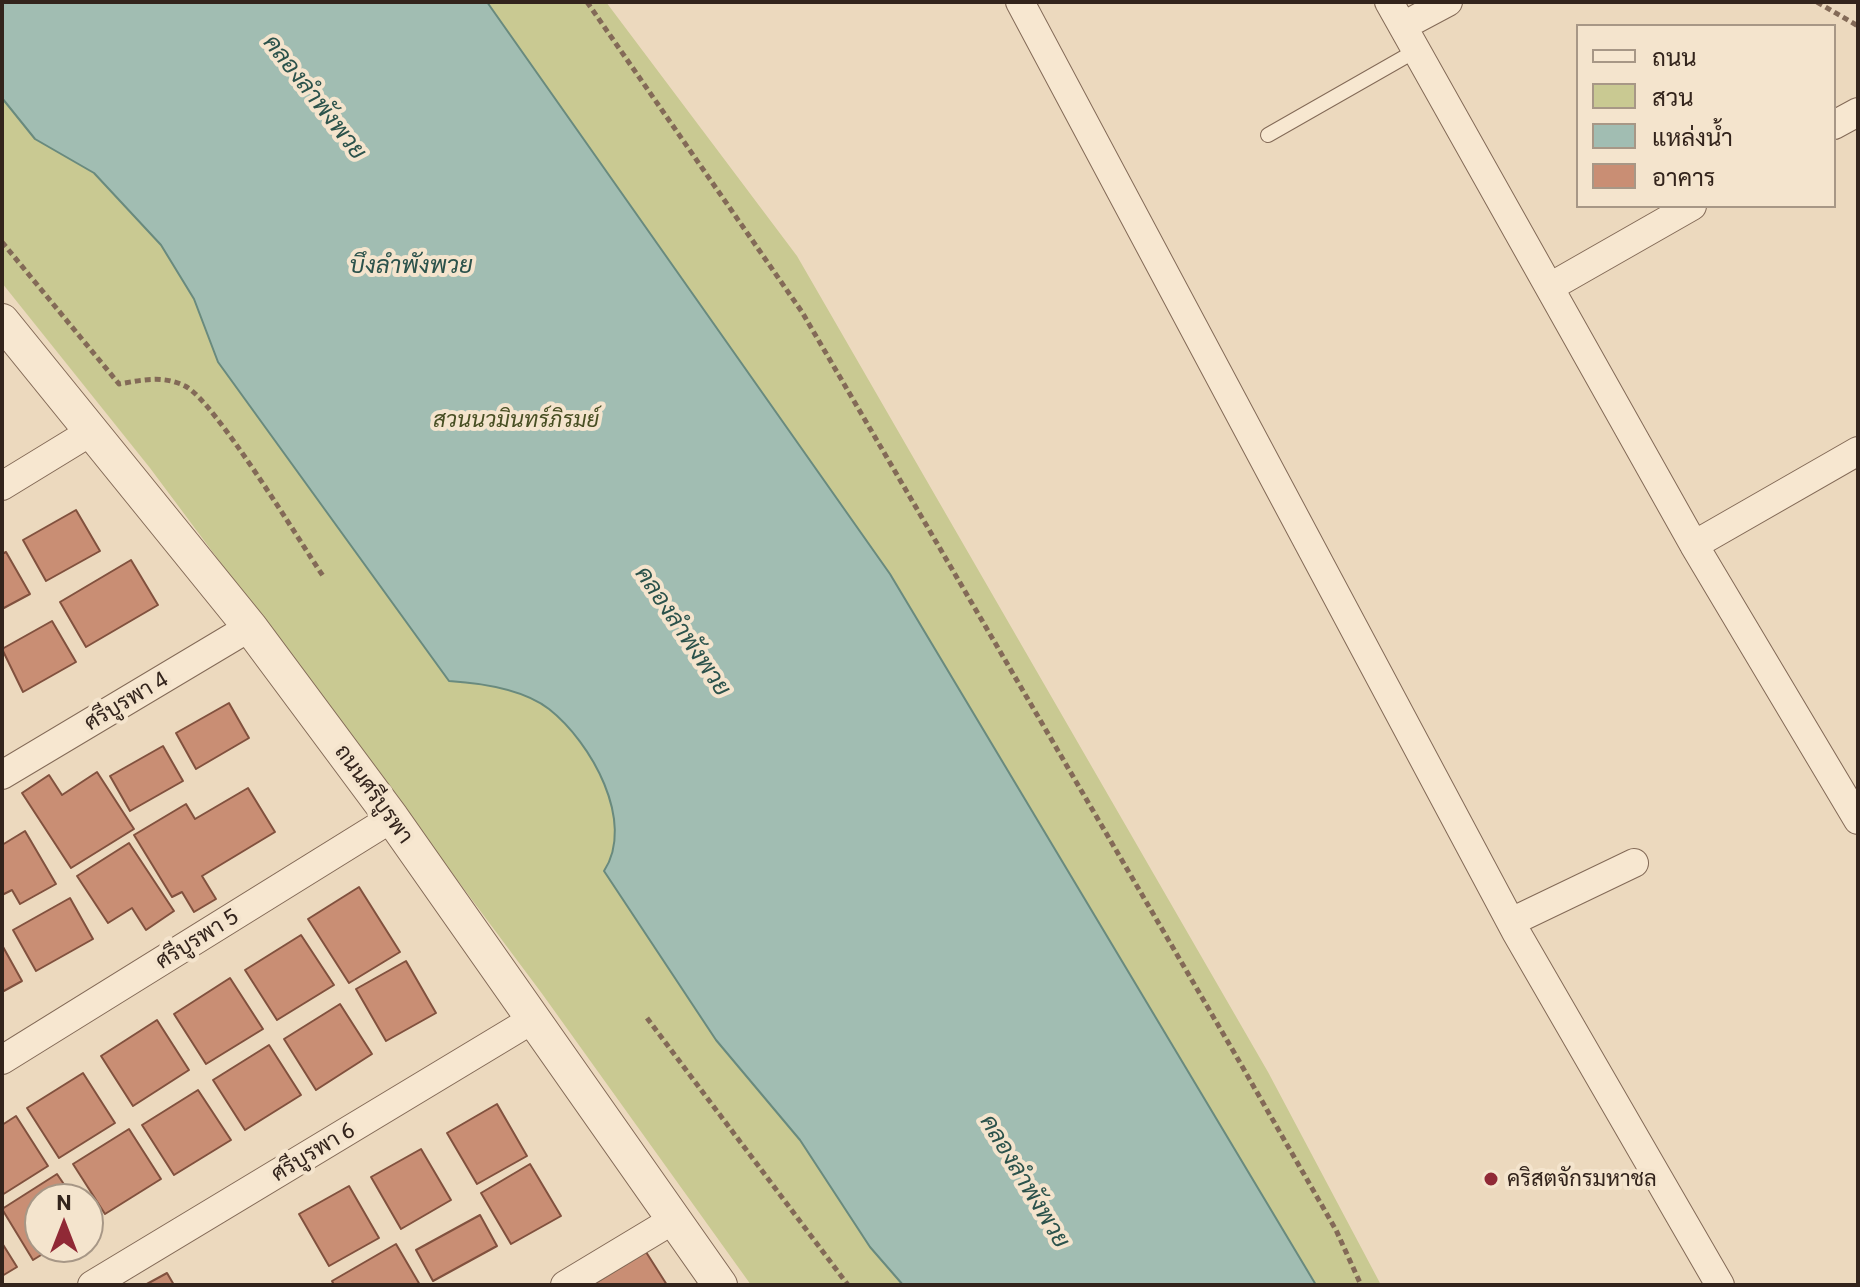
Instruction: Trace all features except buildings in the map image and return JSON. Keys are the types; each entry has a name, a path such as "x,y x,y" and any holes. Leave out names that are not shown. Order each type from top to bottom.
{"street":[{"path":"1020,2 1511,922 1720,1285"},
{"path":"1448,2 1403,26 1694,545 1851,787 1858,820"},
{"path":"1836,124 1858,112"},
{"path":"1550,287 1688,208"},
{"name":"ถนนศรีบูรพา","path":"2,321 250,627 535,1018 720,1285"},
{"path":"2,486 92,431"},
{"path":"1694,545 1858,451"},
{"name":"ศรีบูรพา 4","path":"2,775 250,627"},
{"name":"ศรีบูรพา 5","path":"2,1060 392,818"},
{"path":"1511,922 1634,863"},
{"name":"ศรีบูรพา 6","path":"92,1285 535,1018"},
{"path":"565,1285 673,1220"}],"lane":[{"path":"1268,135 1403,26"}],"path":[{"path":"587,2 802,312 1227,1040 1336,1230 1361,1285"},
{"path":"1817,2 1858,26"},
{"path":"2,242 119,384 155,378 187,387 226,431 323,576"},
{"path":"647,1018 848,1285"}],"green space":[{"name":"บึงลำพังพวย","path":"2,2 606,2 797,256 1268,1072 1381,1285 751,1285 543,995 150,468 2,283"}],"water":[{"name":"บึงลำพังพวย","path":"2,2 487,2 890,574 1316,1285 903,1285 870,1247 800,1140 716,1040 604,871 613,851 615,830 612,807 604,784 580,741 549,709 527,696 488,685 449,681 218,362 194,299 161,245 94,173 35,139 2,98"}],"place":[{"name":"คริสตจักรมหาชล","path":"1491,1179"}],"water label":[{"name":"คลองลำพังพวย","path":"315,97"},
{"name":"คลองลำพังพวย","path":"683,631"},
{"name":"คลองลำพังพวย","path":"1025,1181"}],"park label":[{"name":"สวนนวมินทร์ภิรมย์","path":"516,420"}]}
